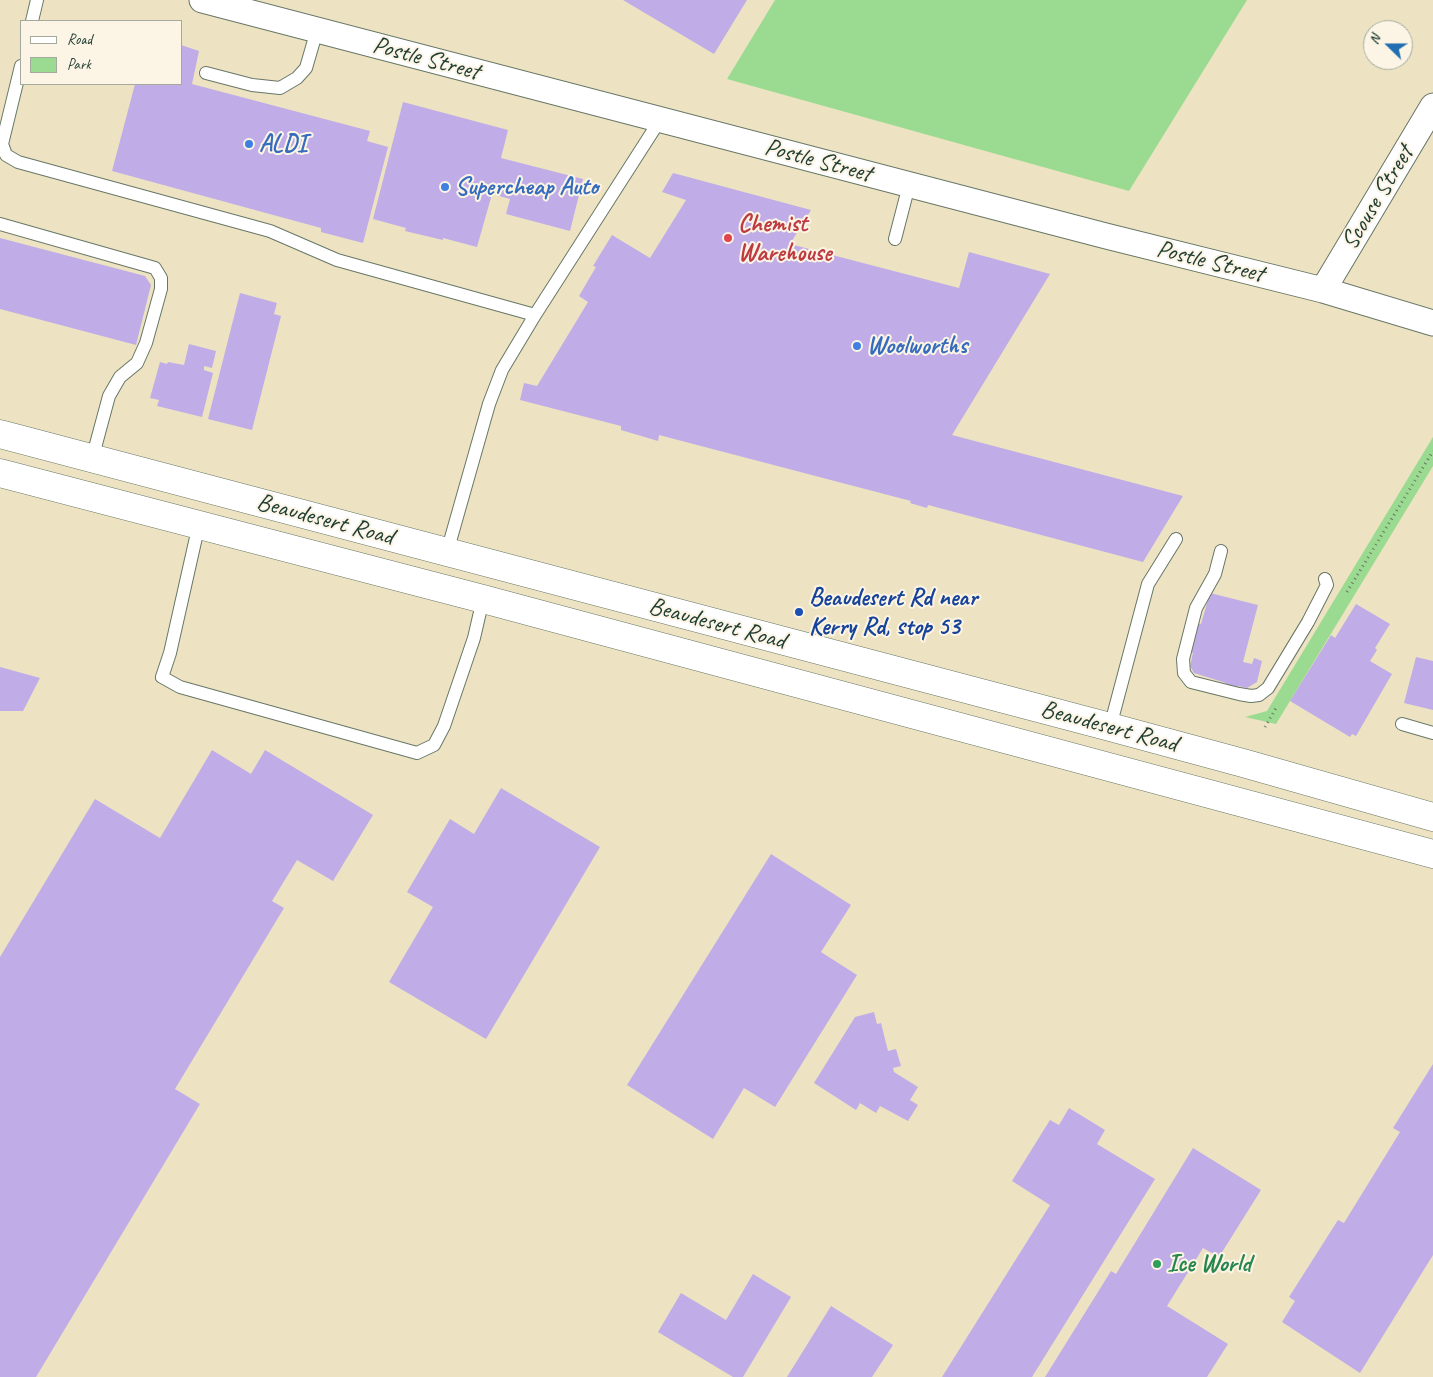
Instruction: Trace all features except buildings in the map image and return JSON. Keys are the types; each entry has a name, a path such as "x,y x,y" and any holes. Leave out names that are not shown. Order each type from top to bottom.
{"highway":[{"name":"Beaudesert Road","path":"0,434 1110,727 1433,817"},
{"name":"Beaudesert Road","path":"0,472 483,599 1433,854"}],"street":[{"name":"Postle Street","path":"202,0 909,185 1323,290 1433,323"},
{"name":"Scouse Street","path":"1323,290 1433,106"}],"lane":[{"path":"32,20 37,0"},
{"path":"206,73 252,85 280,88 297,78 306,68 317,30"},
{"path":"20,70 2,144 6,155 18,162 270,231 337,260 535,315"},
{"path":"447,552 489,404 502,370 660,120"},
{"path":"895,239 909,185"},
{"path":"0,224 155,268 161,278 161,289 146,343 137,363 120,377 109,396 92,459"},
{"path":"199,524 170,653 162,677 180,687 418,753 434,745 444,726 474,638 483,599"},
{"path":"1110,727 1148,584 1176,540"},
{"path":"1221,551 1215,574 1196,608 1183,659 1184,673 1191,682 1251,696 1259,695 1268,688 1308,622 1327,585 1325,580"},
{"path":"1402,724 1433,733"}],"green space":[{"path":"775,0 1247,0 1129,191 727,79"},
{"path":"1433,437 1433,466 1276,724 1245,717 1267,711"}],"place":[{"name":"ALDI","path":"249,144"},
{"name":"Supercheap Auto","path":"445,187"},
{"name":"Chemist Warehouse","path":"728,238"},
{"name":"Woolworths","path":"857,346"},
{"name":"Beaudesert Rd near Kerry Rd, stop 53","path":"799,612"},
{"name":"Ice World","path":"1157,1264"}]}
